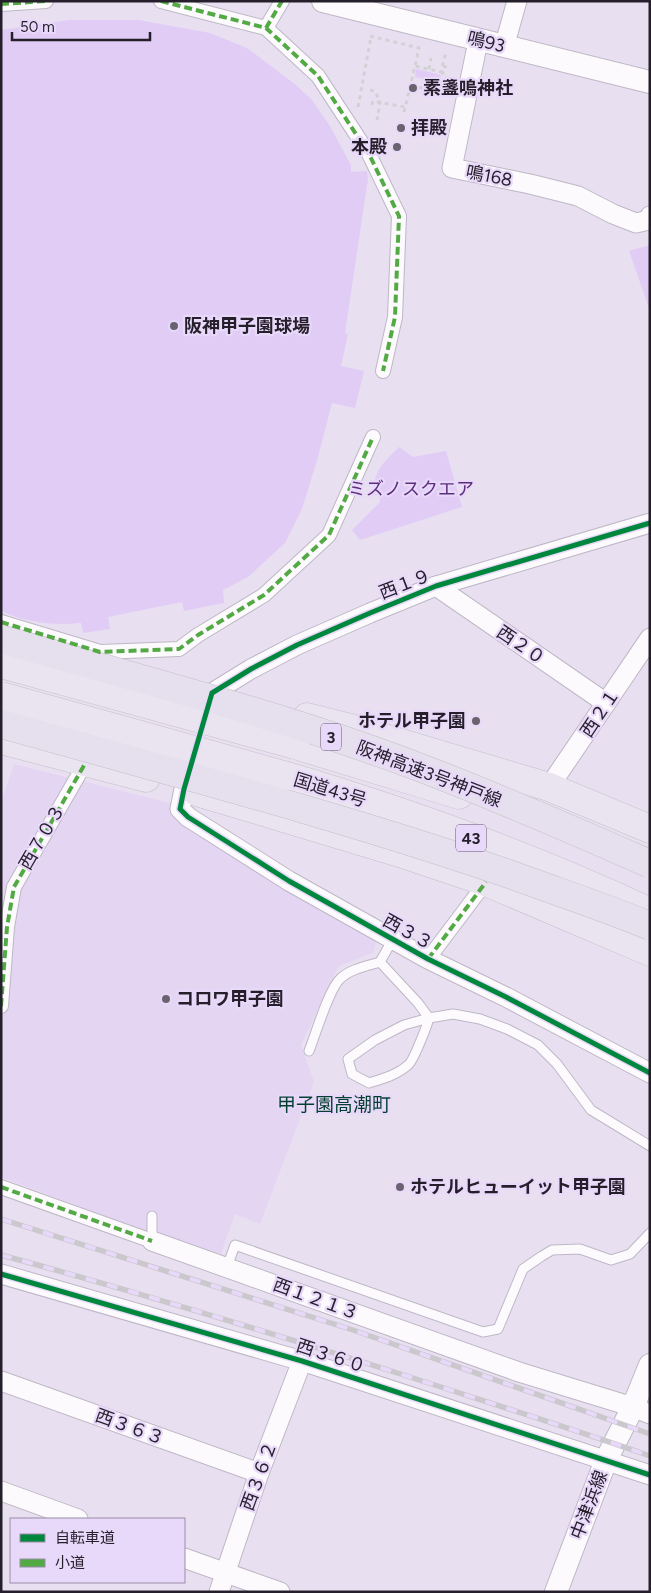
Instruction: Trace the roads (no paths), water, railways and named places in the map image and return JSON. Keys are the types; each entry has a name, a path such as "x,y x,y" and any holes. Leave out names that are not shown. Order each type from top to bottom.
{"highway":[{"path":"1,638 162,682 214,685 549,787 650,829"},
{"name":"阪神高速3号神戸線","path":"1,638 273,717 416,766 650,864"},
{"name":"国道43号","path":"1,664 296,745 466,798 650,870"},
{"name":"国道43号","path":"1,696 348,794 450,830 571,877 650,912"},
{"path":"1,724 343,820 615,911 650,926"},
{"path":"1,740 184,788 400,853 486,882 650,952"}],"street":[{"path":"1,4 46,1"},
{"path":"161,1 266,28 318,76 369,154 399,216 395,317 383,371"},
{"path":"266,28 282,1"},
{"name":"鳴93","path":"323,1 650,82"},
{"path":"504,47 517,1"},
{"name":"鳴168","path":"480,41 476,51 452,168 578,196 613,214 636,223 649,218"},
{"path":"1,622 100,652 179,649 198,635 264,595 329,535 373,437"},
{"name":"西１９","path":"214,685 251,669 297,645 436,586 650,523"},
{"name":"西２０","path":"436,586 606,703"},
{"name":"西２１","path":"549,787 650,638"},
{"path":"184,788 214,685"},
{"name":"西７０３","path":"1,1006 6,927 14,886 86,762"},
{"name":"西３３","path":"184,788 180,809 188,817 289,881 428,959 506,997 650,1073"},
{"path":"428,959 486,882"},
{"name":"西１２１３","path":"1,1187 520,1372 641,1410"},
{"name":"西３６０","path":"1,1274 302,1361 650,1475"},
{"name":"西３６２","path":"218,1592 259,1473 302,1361"},
{"name":"中津浜線","path":"556,1592 606,1460 641,1410 650,1364"},
{"name":"西３６３","path":"1,1381 259,1473"},
{"path":"1,1491 75,1518"},
{"path":"185,1558 280,1592"}],"lane":[{"path":"309,1051 329,998 340,979 356,970 380,962 393,939"},
{"path":"380,962 418,1003 429,1018"},
{"path":"429,1018 410,1064 392,1076 369,1083 352,1074 348,1059 382,1036 404,1025 429,1018 453,1014 480,1019 538,1046 557,1064 591,1110 650,1146"},
{"path":"152,1216 152,1240"},
{"path":"227,1267 235,1245 483,1332 498,1329 523,1268 552,1250 580,1249 611,1260 630,1254 650,1233"}],"railway":[{"path":"1,1219 353,1330 650,1434"},
{"path":"1,1255 308,1345 650,1456"}],"place":[{"name":"素盞嗚神社","path":"413,88"},
{"name":"拝殿","path":"401,128"},
{"name":"本殿","path":"397,147"},
{"name":"阪神甲子園球場","path":"174,326"},
{"name":"ホテル甲子園","path":"476,721"},
{"name":"コロワ甲子園","path":"166,999"},
{"name":"ホテルヒューイット甲子園","path":"400,1187"}],"district":[{"name":"甲子園高潮町","path":"334,1104"}],"park label":[{"name":"ミズノスクエア","path":"411,489"}]}
